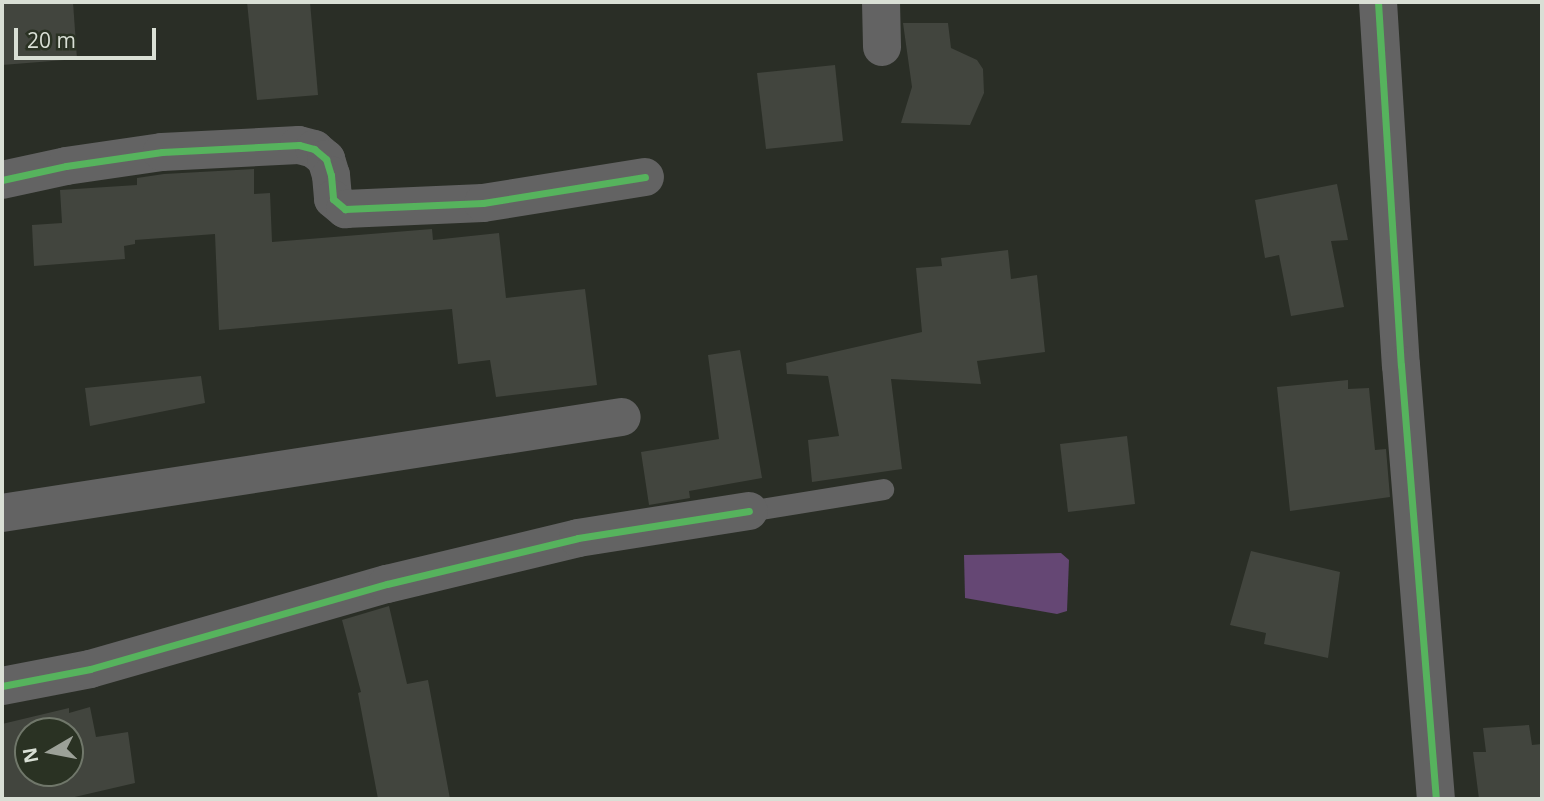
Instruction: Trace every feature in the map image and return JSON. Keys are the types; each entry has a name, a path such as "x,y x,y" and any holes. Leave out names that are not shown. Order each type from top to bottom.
{"street":[{"path":"881,2 882,47"},
{"path":"1378,2 1401,365 1436,799"},
{"path":"2,180 66,166 162,152 299,145 314,149 326,159 331,174 332,199 345,209 483,203 645,177"},
{"path":"2,513 622,417"},
{"path":"2,686 90,669 387,584 565,541 749,511"}],"lane":[{"path":"749,511 883,488"}],"shaded area":[{"path":"1061,553 1069,560 1067,611 1057,614 965,598 964,555"}],"building":[{"path":"2,2 73,2 77,59 2,65"},
{"path":"247,2 310,2 318,95 257,100"},
{"path":"903,23 948,23 951,48 977,60 983,69 984,93 970,125 901,123 912,87"},
{"path":"835,65 843,141 766,149 757,73"},
{"path":"254,169 254,194 270,193 272,242 432,229 433,240 499,233 506,298 585,289 597,385 496,397 490,360 458,364 452,309 219,330 215,234 135,240 135,244 124,246 125,259 34,266 32,225 62,223 60,190 137,185 137,178 164,174"},
{"path":"1337,184 1348,240 1331,241 1344,307 1291,316 1279,255 1265,258 1255,200"},
{"path":"1008,250 1011,279 1037,275 1045,352 977,361 981,384 891,379 902,469 812,482 808,440 839,436 828,376 787,374 786,363 922,332 916,268 942,266 941,258"},
{"path":"740,350 762,478 689,491 690,498 649,505 641,452 719,439 708,355"},
{"path":"201,376 205,403 90,426 85,388"},
{"path":"1348,380 1348,389 1369,388 1375,450 1386,449 1390,497 1290,511 1277,387"},
{"path":"1127,436 1135,504 1068,512 1060,444"},
{"path":"1251,551 1340,572 1328,658 1264,644 1266,633 1230,625"},
{"path":"389,606 407,684 428,680 450,799 378,799 358,693 361,692 342,620"},
{"path":"90,707 96,737 128,732 135,783 66,799 2,799 2,724 14,721 14,787 84,787 84,717 31,717 69,708 69,713"},
{"path":"1529,725 1532,745 1542,744 1542,799 1479,799 1473,752 1486,752 1483,728"}],"cycle path":[{"path":"1378,2 1401,365 1436,799"},
{"path":"2,180 66,166 162,152 299,145 314,149 326,159 331,175 333,199 345,209 483,203 645,177"},
{"path":"2,686 90,669 387,584 578,538 749,511"}]}
